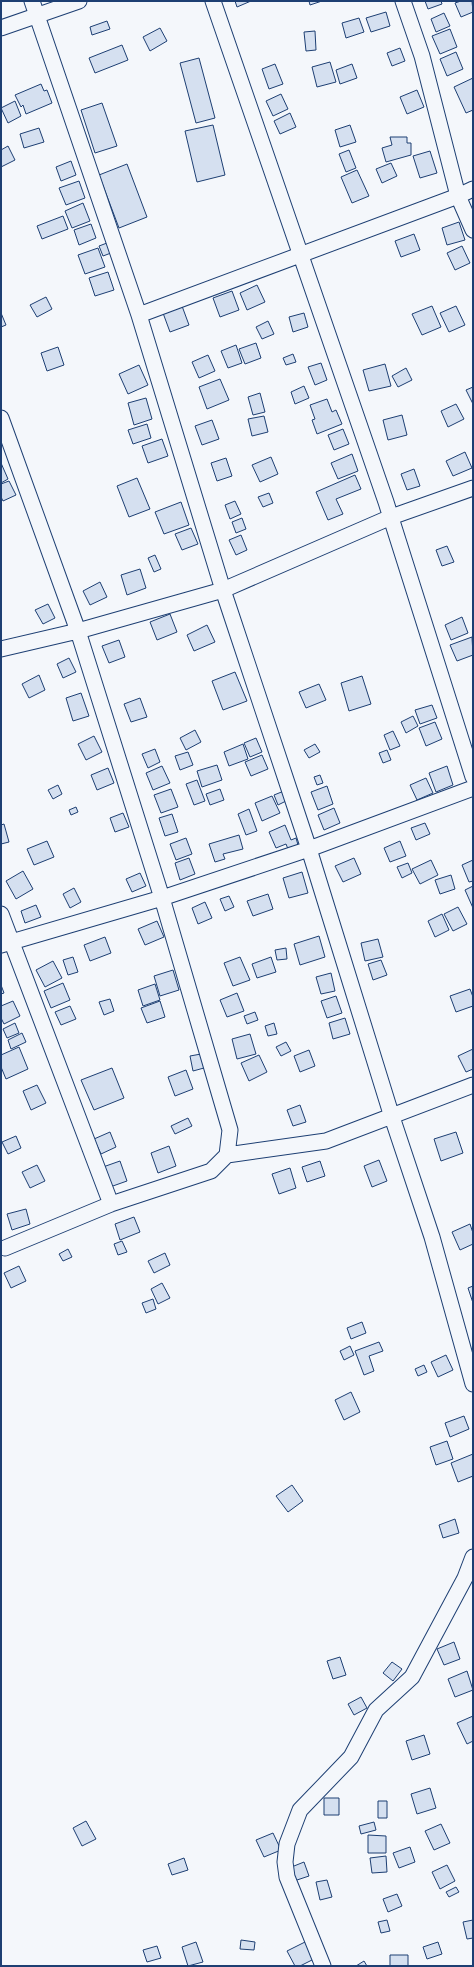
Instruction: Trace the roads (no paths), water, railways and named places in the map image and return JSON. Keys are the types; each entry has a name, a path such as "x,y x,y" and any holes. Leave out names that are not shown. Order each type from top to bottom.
{"street":[{"path":"32,1 139,314 223,590 309,849 392,1117 432,1237 473,1384"},
{"path":"1,28 79,1"},
{"path":"213,1 391,517 473,777"},
{"path":"403,1 422,56 458,196 473,230"},
{"path":"139,314 458,196 473,188"},
{"path":"1,418 78,631 162,898 230,1130 227,1155"},
{"path":"1,649 78,631 223,590 391,517 473,488"},
{"path":"6,943 162,898 309,849 473,788"},
{"path":"1,914 6,943 111,1204"},
{"path":"6,1248 111,1204 211,1171 227,1155 326,1141 473,1085"},
{"path":"323,1966 287,1877 285,1862 292,1828 300,1810 351,1757 376,1710 412,1677 465,1578 473,1557"}]}
